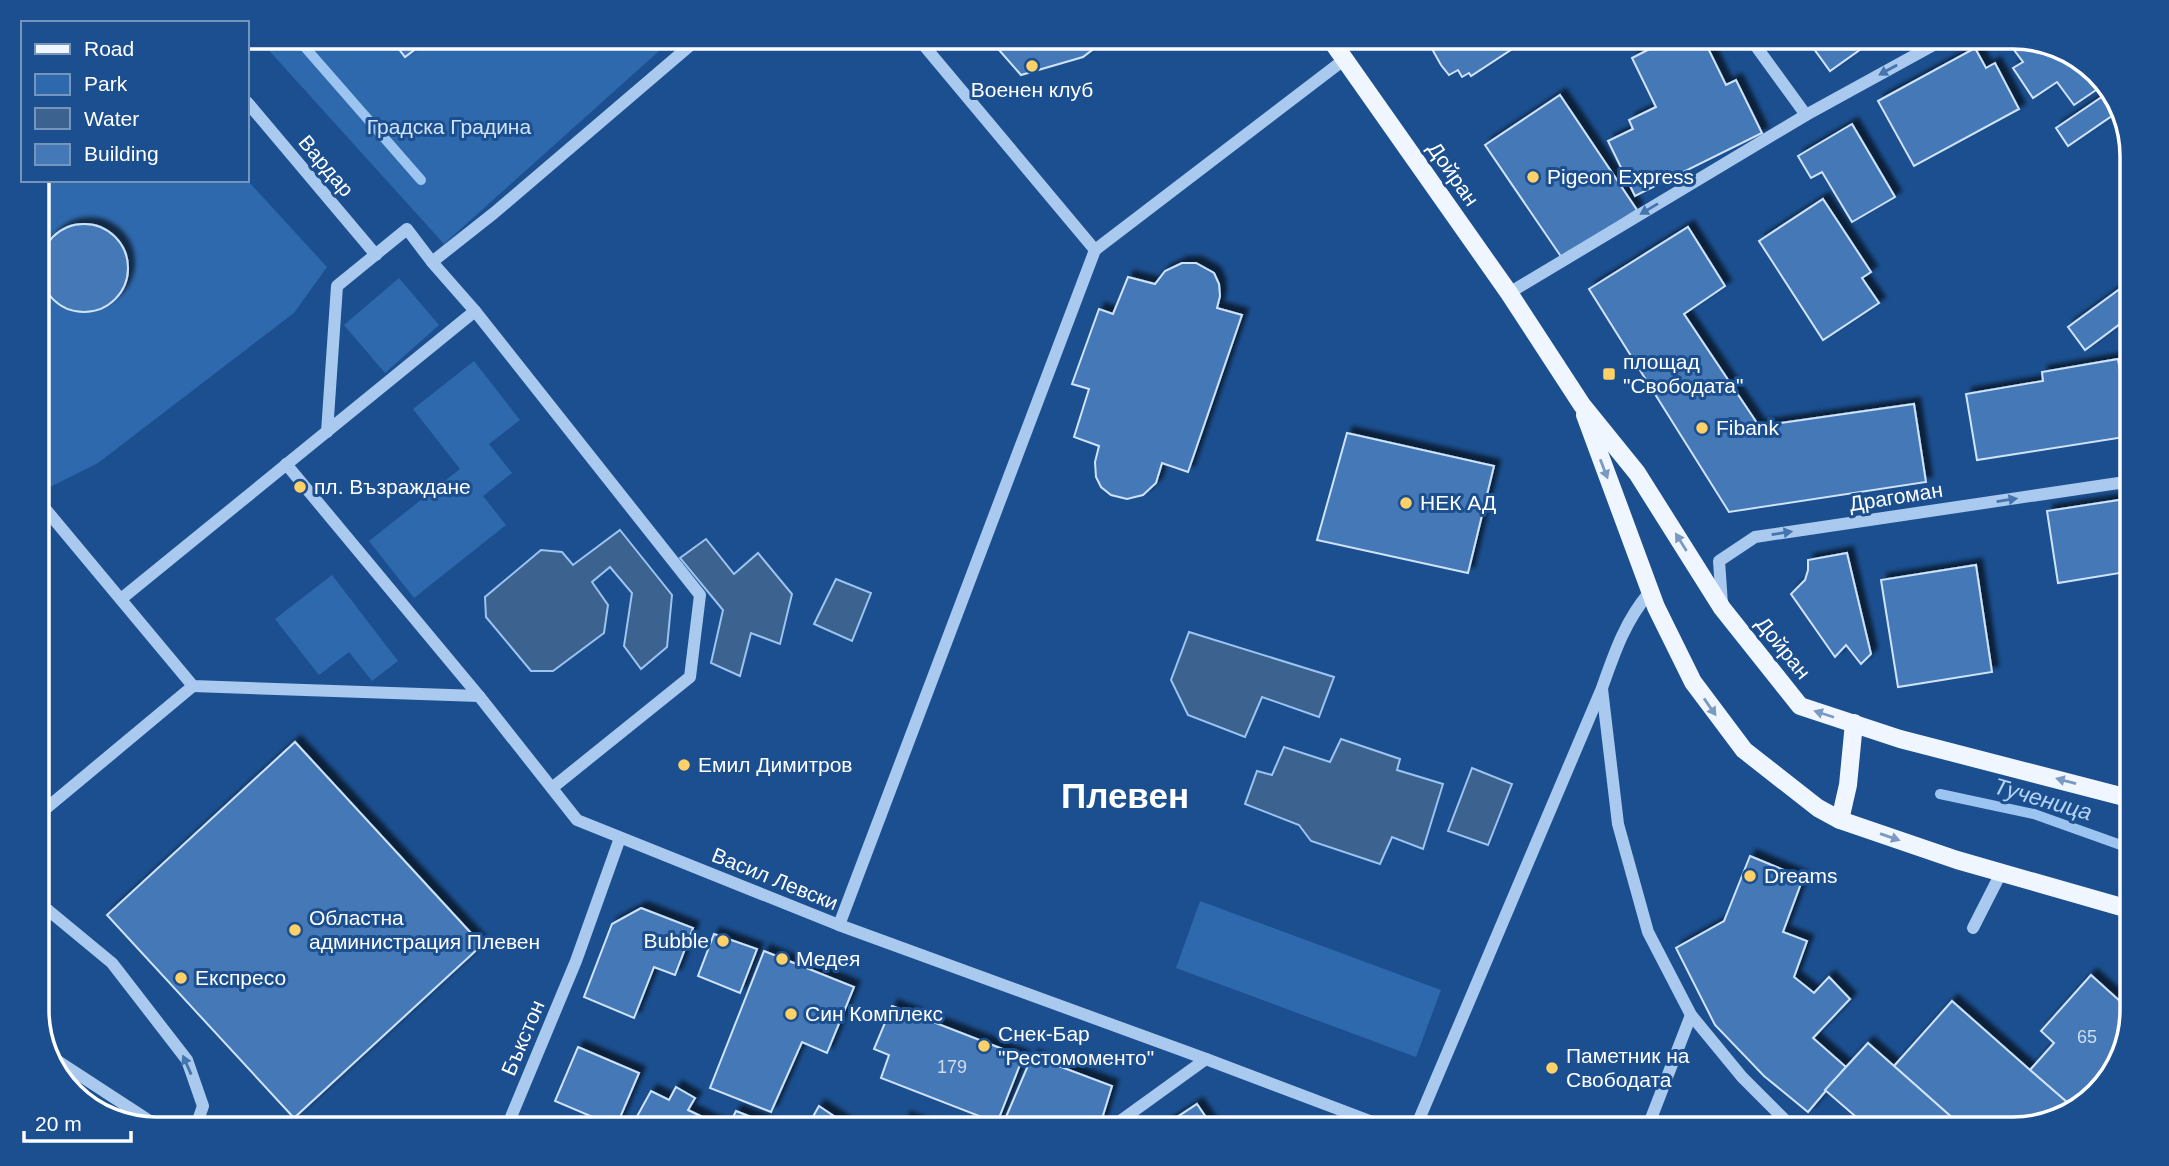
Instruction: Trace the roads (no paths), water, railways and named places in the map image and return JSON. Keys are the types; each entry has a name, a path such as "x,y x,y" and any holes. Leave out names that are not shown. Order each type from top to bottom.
{"main road":[{"name":"Дойран","path":"1338,49 1510,293 1582,405 1637,472 1722,608 1800,706 1900,739 2120,796"},
{"name":"Дойран","path":"1582,405 1652,600 1700,693 1744,750 1818,808 1840,820"},
{"path":"1854,723 1848,785 1840,820 2001,873 2120,907"}],"street":[{"path":"432,262 494,213 686,49"},
{"path":"927,49 1095,250"},
{"path":"1757,49 1806,115"},
{"path":"1510,293 1806,115 1926,49"},
{"path":"839,925 1095,250 1345,59"},
{"name":"Вардар","path":"248,103 376,255"},
{"path":"327,432 337,286 407,229 700,595 690,677 552,788"},
{"path":"121,599 475,311"},
{"name":"Васил Левски","path":"286,464 479,696 577,820 839,925 1359,1117"},
{"name":"Драгоман","path":"1722,608 1719,561 1755,537 2120,483"},
{"path":"49,513 193,687"},
{"path":"1420,1117 1633,612 1652,600"},
{"path":"49,806 193,687 479,696"},
{"path":"1602,688 1622,836 1648,932 1691,1015 1742,1077 1782,1117"},
{"name":"Бъкстон","path":"511,1117 576,961 620,838"},
{"path":"1973,928 2001,873"},
{"path":"49,911 112,963 187,1060 203,1106 199,1117"},
{"path":"1652,1117 1691,1015"},
{"path":"1126,1117 1206,1059"},
{"path":"65,1066 142,1116"}],"water":[{"path":"620,530 672,595 667,647 641,669 624,646 632,593 610,567 592,582 608,605 604,633 553,671 531,671 486,617 485,597 541,550 562,552 573,565"},
{"path":"706,539 734,574 758,553 792,594 780,644 751,633 740,676 711,663 723,610 680,558"},
{"path":"836,579 871,593 852,641 814,624"},
{"path":"1189,632 1334,677 1319,717 1262,697 1245,737 1188,715 1171,680"},
{"path":"1341,739 1400,759 1397,770 1443,784 1423,849 1392,837 1380,864 1311,841 1299,825 1245,804 1257,771 1272,775 1284,747 1330,762"},
{"path":"1472,768 1512,784 1488,845 1448,831"}],"waterway":[{"name":"Тученица","path":"306,49 421,180"},
{"name":"Тученица","path":"1940,794 2034,814 2120,845"}],"place":[{"name":"Военен клуб","path":"1032,66"},
{"name":"Pigeon Express","path":"1533,177"},
{"name":"площад \"Свободата\"","path":"1609,374"},
{"name":"Fibank","path":"1702,428"},
{"name":"пл. Възраждане","path":"300,487"},
{"name":"НЕК АД","path":"1406,503"},
{"name":"Емил Димитров","path":"684,765"},
{"name":"Dreams","path":"1750,876"},
{"name":"Областна администрация Плевен","path":"295,930"},
{"name":"Bubble","path":"723,941"},
{"name":"Медея","path":"782,959"},
{"name":"Експресо","path":"181,978"},
{"name":"Син Комплекс","path":"791,1014"},
{"name":"Снек-Бар \"Рестомоменто\"","path":"984,1046"},
{"name":"Паметник на Свободата","path":"1552,1068"}],"district":[{"name":"Плевен","path":"1125,796"}],"park label":[{"name":"Градска Градина","path":"449,127"}]}
